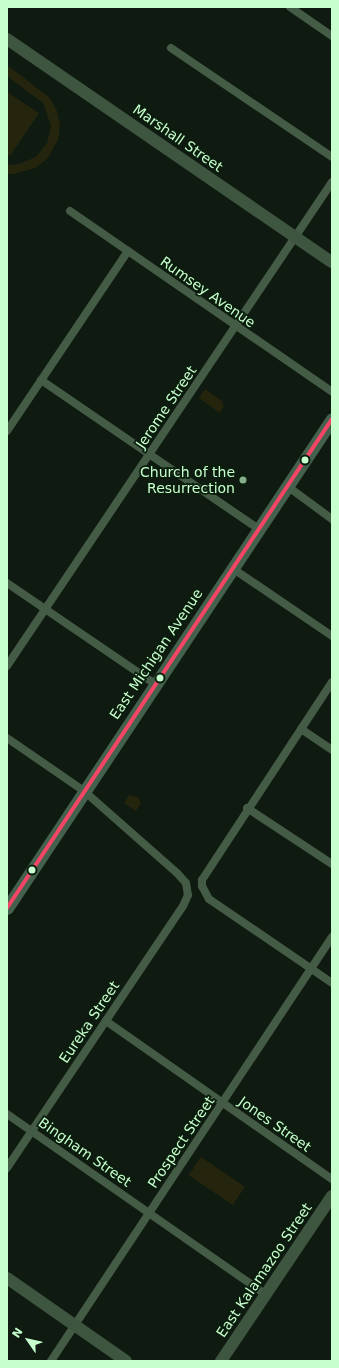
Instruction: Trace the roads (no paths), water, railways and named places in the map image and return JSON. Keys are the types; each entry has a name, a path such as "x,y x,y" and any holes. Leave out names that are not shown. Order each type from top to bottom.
{"main road":[{"name":"East Michigan Avenue","path":"7,908 286,486 332,419"}],"street":[{"path":"290,7 332,36"},
{"name":"Marshall Street","path":"7,39 332,262"},
{"path":"171,48 332,157"},
{"name":"Jerome Street","path":"7,666 332,182"},
{"name":"Rumsey Avenue","path":"70,211 332,392"},
{"path":"7,431 128,251"},
{"path":"41,380 259,529"},
{"path":"286,486 332,519"},
{"path":"232,568 332,636"},
{"path":"7,583 155,684"},
{"path":"332,682 204,873 202,886 209,899 332,983"},
{"path":"301,729 332,750"},
{"path":"7,738 84,791"},
{"name":"Eureka Street","path":"7,1168 183,906 188,889 177,873 84,791"},
{"path":"247,808 332,864"},
{"name":"Prospect Street","path":"51,1361 332,937"},
{"name":"Jones Street","path":"106,1021 332,1179"},
{"name":"Bingham Street","path":"7,1114 265,1294"},
{"name":"East Kalamazoo Street","path":"221,1361 332,1196"},
{"path":"7,1278 126,1361"}],"place":[{"name":"Church of the Resurrection","path":"243,480"}]}
